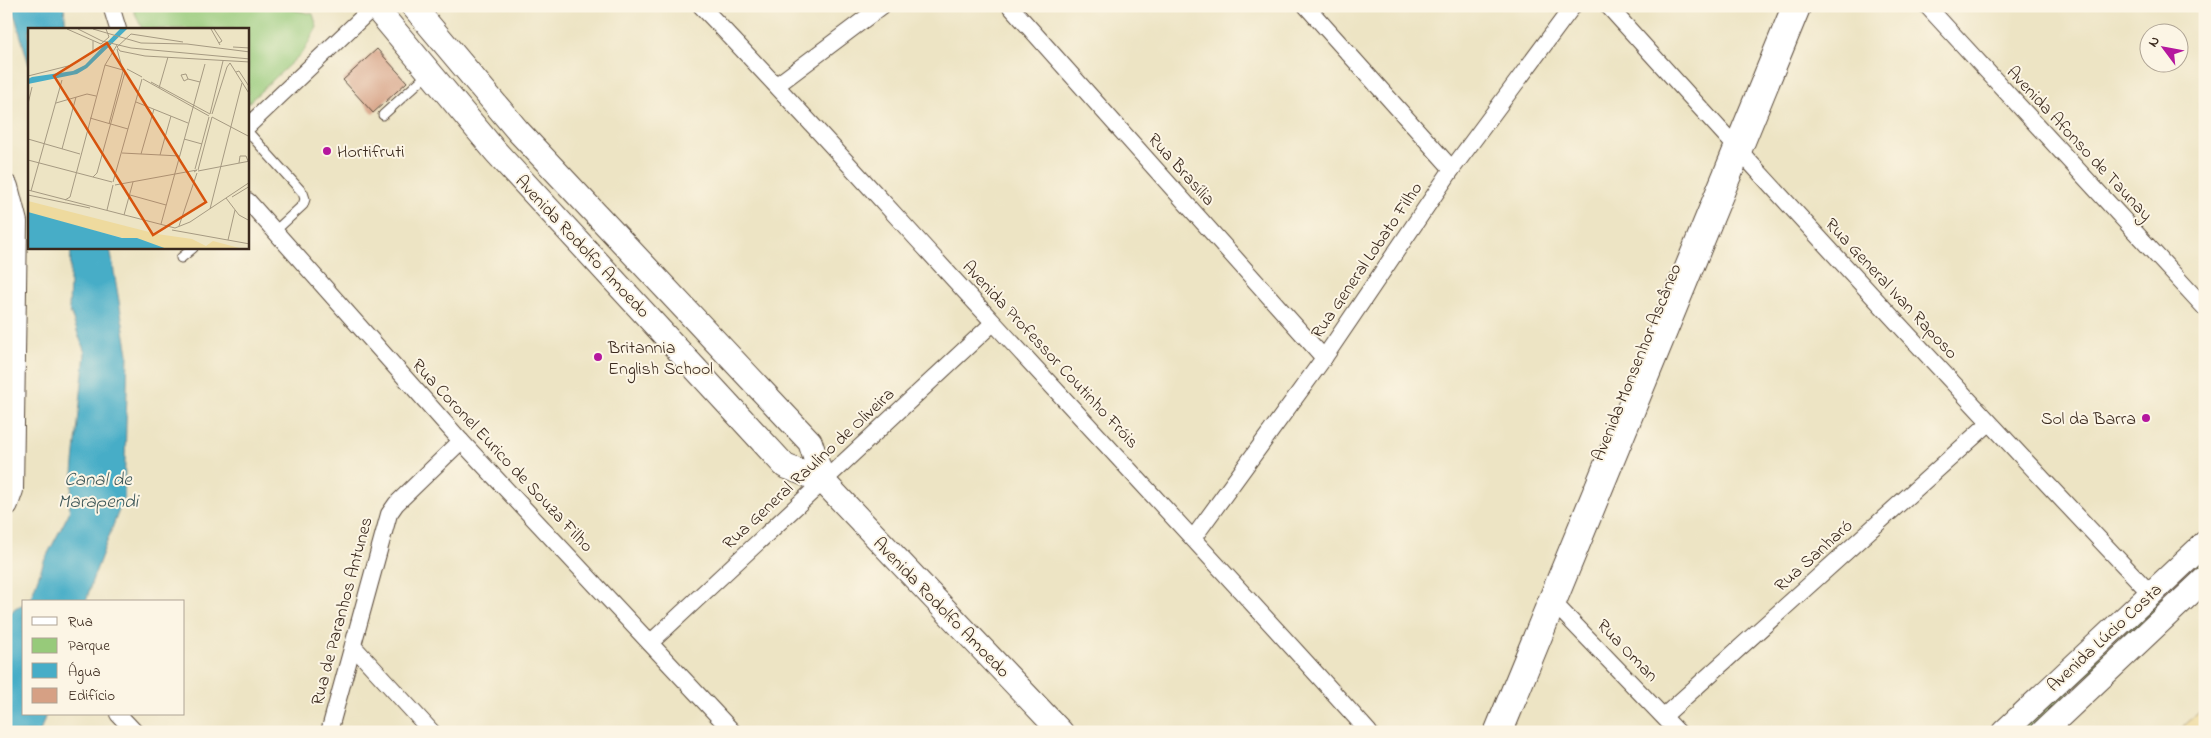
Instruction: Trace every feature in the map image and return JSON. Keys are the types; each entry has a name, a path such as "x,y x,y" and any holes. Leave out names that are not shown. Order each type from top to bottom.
{"street":[{"path":"111,6 118,28"},
{"name":"Avenida Rodolfo Amoedo","path":"413,6 518,131 810,442 823,481"},
{"name":"Avenida Professor Coutinho Fróis","path":"701,6 777,85 993,323 1194,537 1369,732"},
{"path":"777,85 882,6"},
{"name":"Rua Brasília","path":"1010,6 1324,358"},
{"path":"1306,6 1452,169"},
{"name":"Rua General Lobato Filho","path":"1194,537 1324,358 1452,169 1573,6"},
{"name":"Rua General Ivan Raposo","path":"1608,6 1989,423 2151,594"},
{"name":"Avenida Monsenhor Ascâneo","path":"1738,150 1790,6"},
{"name":"Avenida Monsenhor Ascâneo","path":"1492,732 1552,601 1738,150 1803,6"},
{"name":"Avenida Afonso de Taunay","path":"1927,6 2205,308"},
{"path":"249,125 377,9"},
{"name":"Avenida Rodolfo Amoedo","path":"377,9 496,152 785,466 823,481 1061,732"},
{"path":"496,152 518,131"},
{"path":"6,187 15,222 11,481 6,504"},
{"name":"Rua Coronel Eurico de Souza Filho","path":"249,202 461,440 733,732"},
{"name":"Rua General Raulino de Oliveira","path":"650,643 993,323"},
{"name":"Rua Sanharó","path":"1664,716 1989,423"},
{"name":"Rua de Paranhos Antunes","path":"329,732 388,514 461,440"},
{"name":"Avenida Lúcio Costa","path":"2004,732 2205,543"},
{"name":"Avenida Lúcio Costa","path":"2043,732 2205,578"},
{"name":"Avenida Monsenhor Ascâneo","path":"1505,732 1552,601"},
{"name":"Rua Oman","path":"1552,601 1678,732"},
{"path":"352,646 432,732"},
{"path":"120,716 135,732"}],"lane":[{"path":"383,115 430,72"},
{"path":"249,133 303,193 305,199 303,205 275,232"},
{"path":"181,258 193,249"}],"green space":[{"path":"132,6 275,6 313,14 317,27 304,51 249,102 249,28 142,28"},
{"path":"2205,556 2205,564 2174,593 2170,589"},
{"path":"2162,596 2166,601 2029,732 2019,732"}],"sand":[{"path":"2205,707 2205,732 2177,732"}],"water":[{"path":"12,6 64,6 66,28 28,28 28,62"},
{"name":"Canal de Marapendi","path":"71,249 110,249 128,354 124,497 87,600 30,600 44,561 69,513 85,353 69,309"},
{"path":"22,605 22,716 45,716 40,732 6,732 6,618 15,608"}],"building":[{"path":"377,49 407,82 373,113 343,80"}],"place":[{"name":"Hortifruti","path":"327,151"},
{"name":"Britannia English School","path":"598,357"},
{"name":"Sol da Barra","path":"2146,418"}]}
